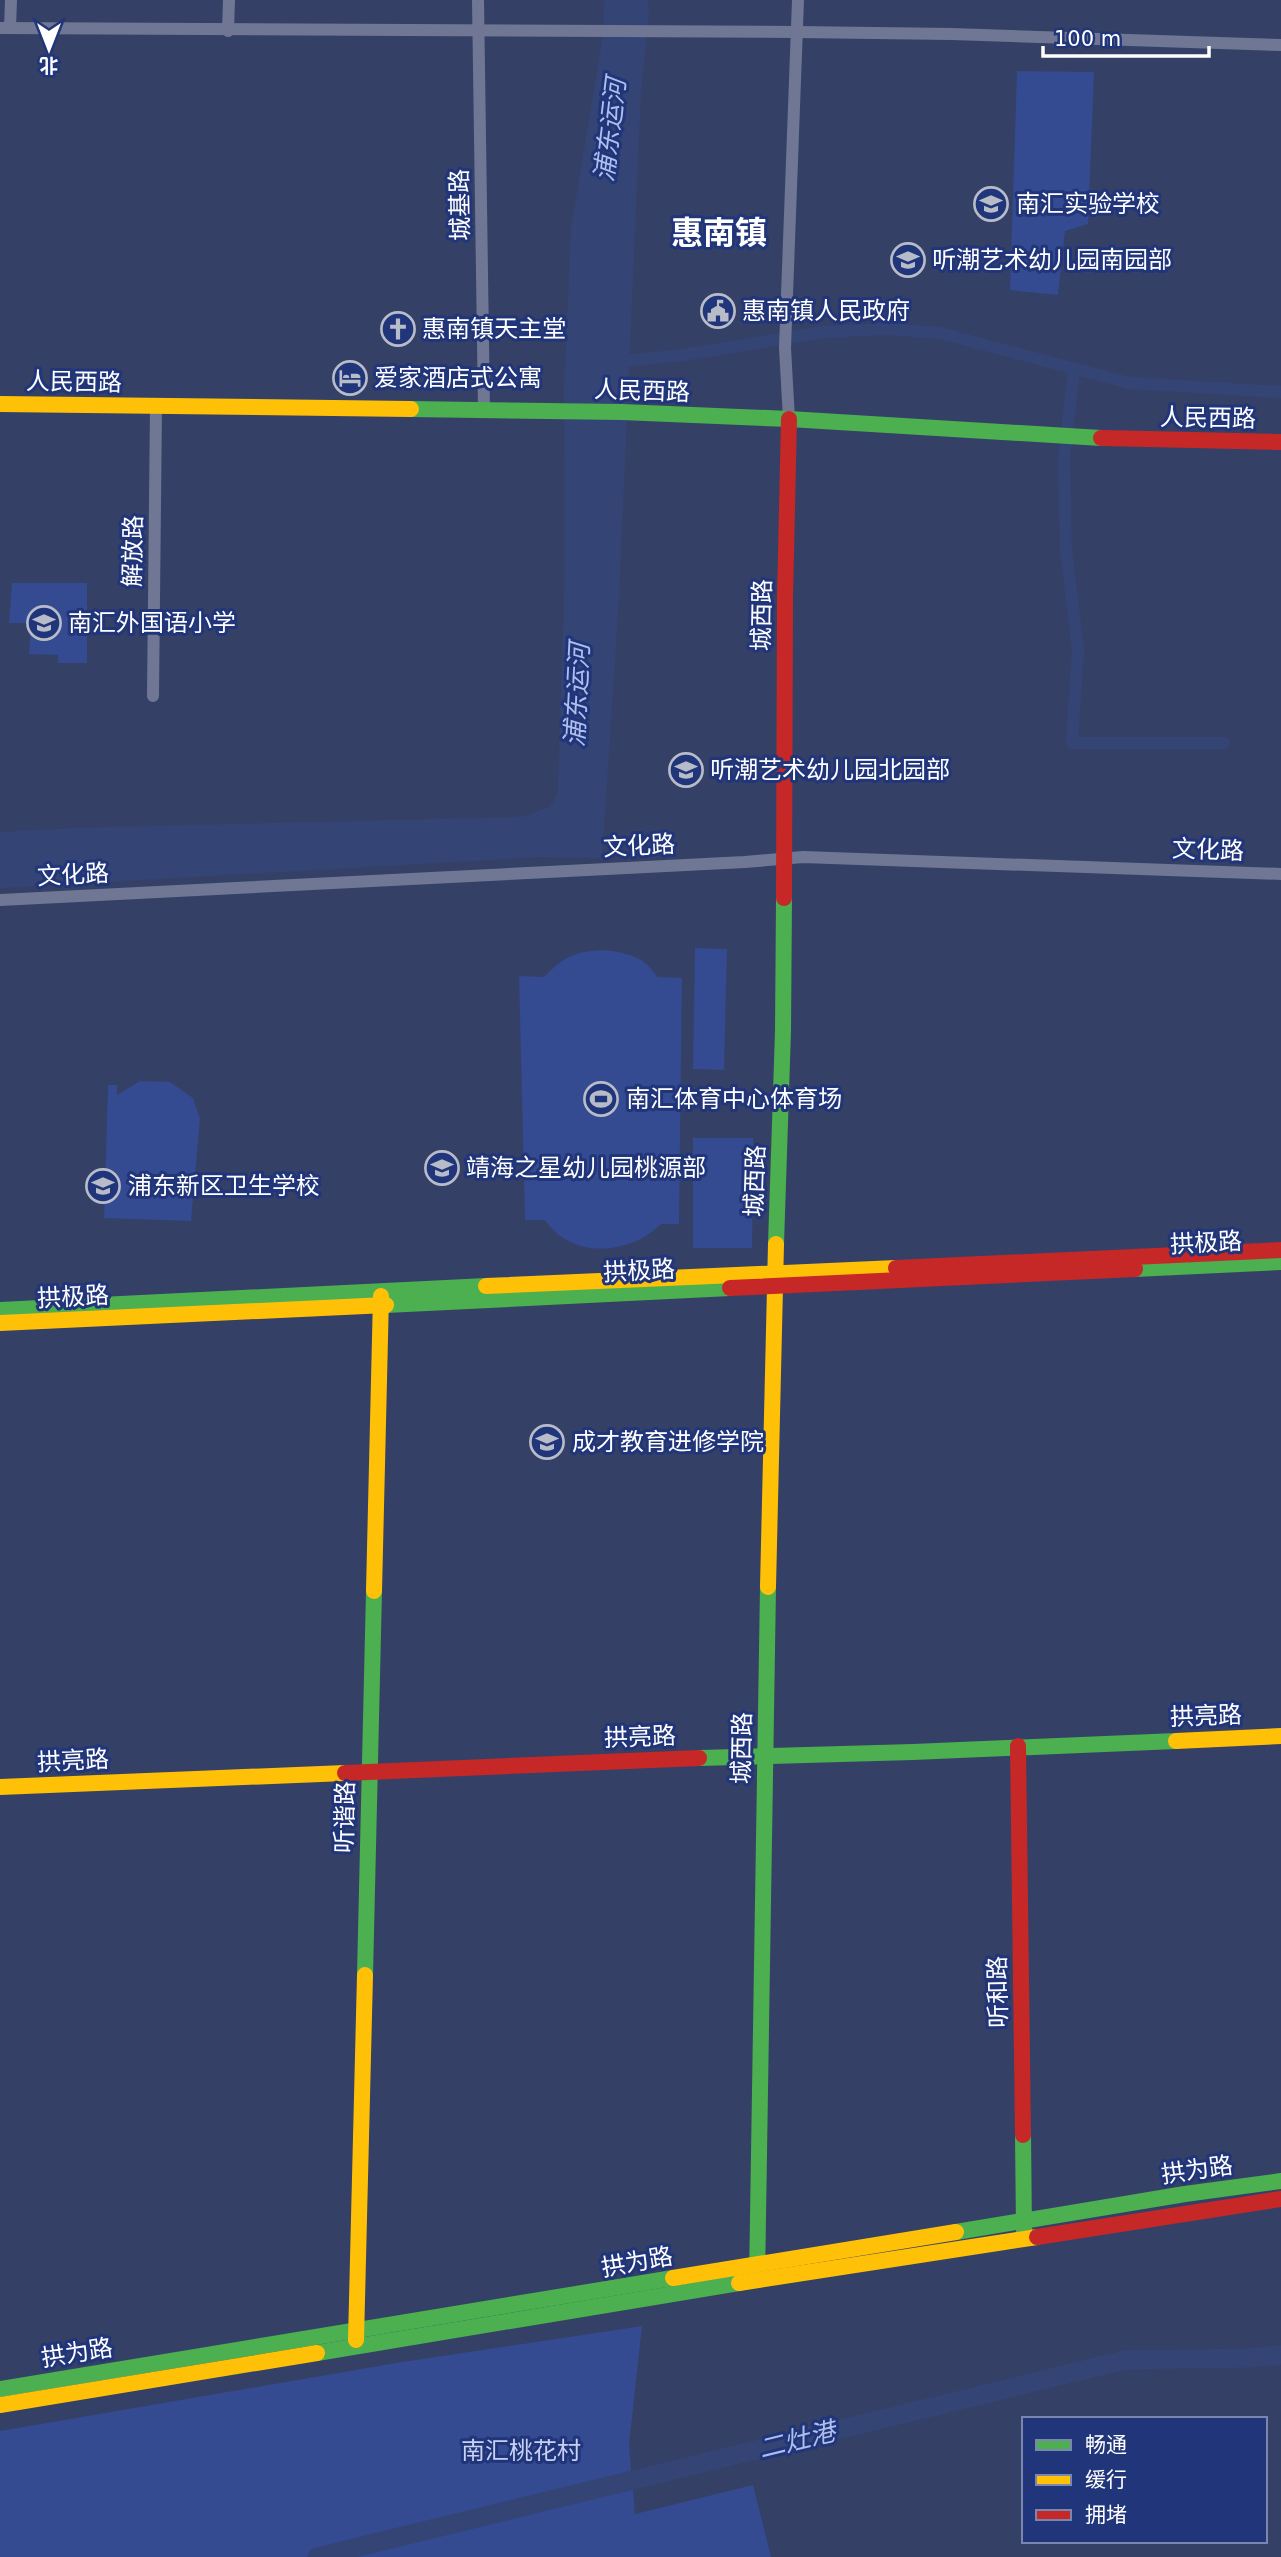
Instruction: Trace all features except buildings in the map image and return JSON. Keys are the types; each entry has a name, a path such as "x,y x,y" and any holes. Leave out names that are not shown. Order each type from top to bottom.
{"street":[{"path":"11,0 5,28 965,34 1281,45"},
{"path":"228,31 229,0"},
{"name":"城基路","path":"478,0 484,410"},
{"name":"城西路","path":"757,2272 764,1755 774,1280 783,1031 785,599 789,419 785,348 798,0"},
{"name":"人民西路","path":"0,404 622,412 1105,438 1281,442"},
{"name":"解放路","path":"153,696 156,406"},
{"name":"文化路","path":"0,900 813,857 1281,873"},
{"name":"拱极路","path":"774,1280 1281,1250"},
{"name":"拱极路","path":"0,1310 381,1298 774,1280 1281,1262"},
{"name":"拱极路","path":"0,1323 381,1298"},
{"name":"听谐路","path":"356,2338 381,1298"},
{"name":"拱亮路","path":"0,1787 1281,1736"},
{"name":"听和路","path":"1018,1746 1023,2230"},
{"name":"拱为路","path":"1023,2230 1185,2194 1281,2181"},
{"name":"拱为路","path":"0,2389 356,2338 1023,2230 1281,2199"},
{"name":"拱为路","path":"0,2405 356,2338"}],"green space":[{"path":"1017,71 1094,72 1088,224 1065,231 1058,295 1010,290"},
{"name":"南汇外国语小学","path":"12,583 87,583 87,663 58,663 58,655 29,654 31,623 9,623"},
{"path":"695,948 727,949 724,1070 693,1069"},
{"name":"南汇体育中心体育场","path":"602,950 634,956 647,964 657,977 682,978 679,1224 661,1224 634,1242 602,1249 570,1242 556,1233 545,1220 525,1220 519,976 544,977 570,957"},
{"path":"140,1081 170,1082 193,1098 200,1119 191,1221 104,1218 108,1085 117,1085 117,1095"},
{"path":"693,1138 753,1138 752,1248 693,1248"},
{"name":"南汇桃花村","path":"642,2326 629,2445 635,2514 753,2485 771,2557 0,2557 0,2431 396,2363"}],"water":[{"name":"浦东运河","path":"605,0 648,0 649,14 641,90 619,597 602,858 540,857 0,888 0,832 522,817 550,807 558,793 565,570 564,393 571,229 602,41"}],"waterway":[{"path":"617,362 682,355 824,332 888,329 940,333 1129,383 1281,392"},
{"path":"1074,370 1064,459 1066,550 1078,649 1072,743 1224,743"},
{"name":"二灶港","path":"317,2557 1125,2360 1281,2355"}],"traffic: fast":[{"path":"411,409 622,412 789,419 1101,438"},
{"path":"776,1244 784,898"},
{"path":"1135,1269 1281,1262"},
{"path":"0,1310 486,1286"},
{"path":"386,1305 730,1288"},
{"path":"757,2280 768,1587"},
{"path":"365,1975 374,1591"},
{"path":"699,1758 1176,1741"},
{"path":"1023,2135 1024,2231"},
{"path":"956,2232 1281,2181"},
{"path":"0,2389 673,2278"},
{"path":"317,2353 739,2283"}],"traffic: slow":[{"path":"0,404 411,409"},
{"path":"768,1587 776,1244"},
{"path":"486,1286 896,1268"},
{"path":"374,1591 381,1296"},
{"path":"0,1323 386,1305"},
{"path":"1176,1741 1281,1736"},
{"path":"0,1787 345,1773"},
{"path":"356,2340 365,1975"},
{"path":"673,2278 956,2232"},
{"path":"739,2283 1037,2237"},
{"path":"0,2405 317,2353"}],"traffic: jam":[{"path":"784,898 785,599 789,419"},
{"path":"1101,438 1281,442"},
{"path":"896,1268 1281,1250"},
{"path":"730,1288 1135,1269"},
{"path":"1018,1746 1023,2135"},
{"path":"345,1773 699,1758"},
{"path":"1037,2237 1281,2199"}],"place":[{"name":"南汇实验学校","path":"991,204"},
{"name":"听潮艺术幼儿园南园部","path":"908,260"},
{"name":"惠南镇人民政府","path":"718,311"},
{"name":"惠南镇天主堂","path":"398,329"},
{"name":"爱家酒店式公寓","path":"350,378"},
{"name":"南汇外国语小学","path":"44,623"},
{"name":"听潮艺术幼儿园北园部","path":"686,770"},
{"name":"南汇体育中心体育场","path":"601,1099"},
{"name":"靖海之星幼儿园桃源部","path":"442,1168"},
{"name":"浦东新区卫生学校","path":"103,1186"},
{"name":"成才教育进修学院","path":"547,1442"}],"district":[{"name":"惠南镇","path":"719,233"}]}
